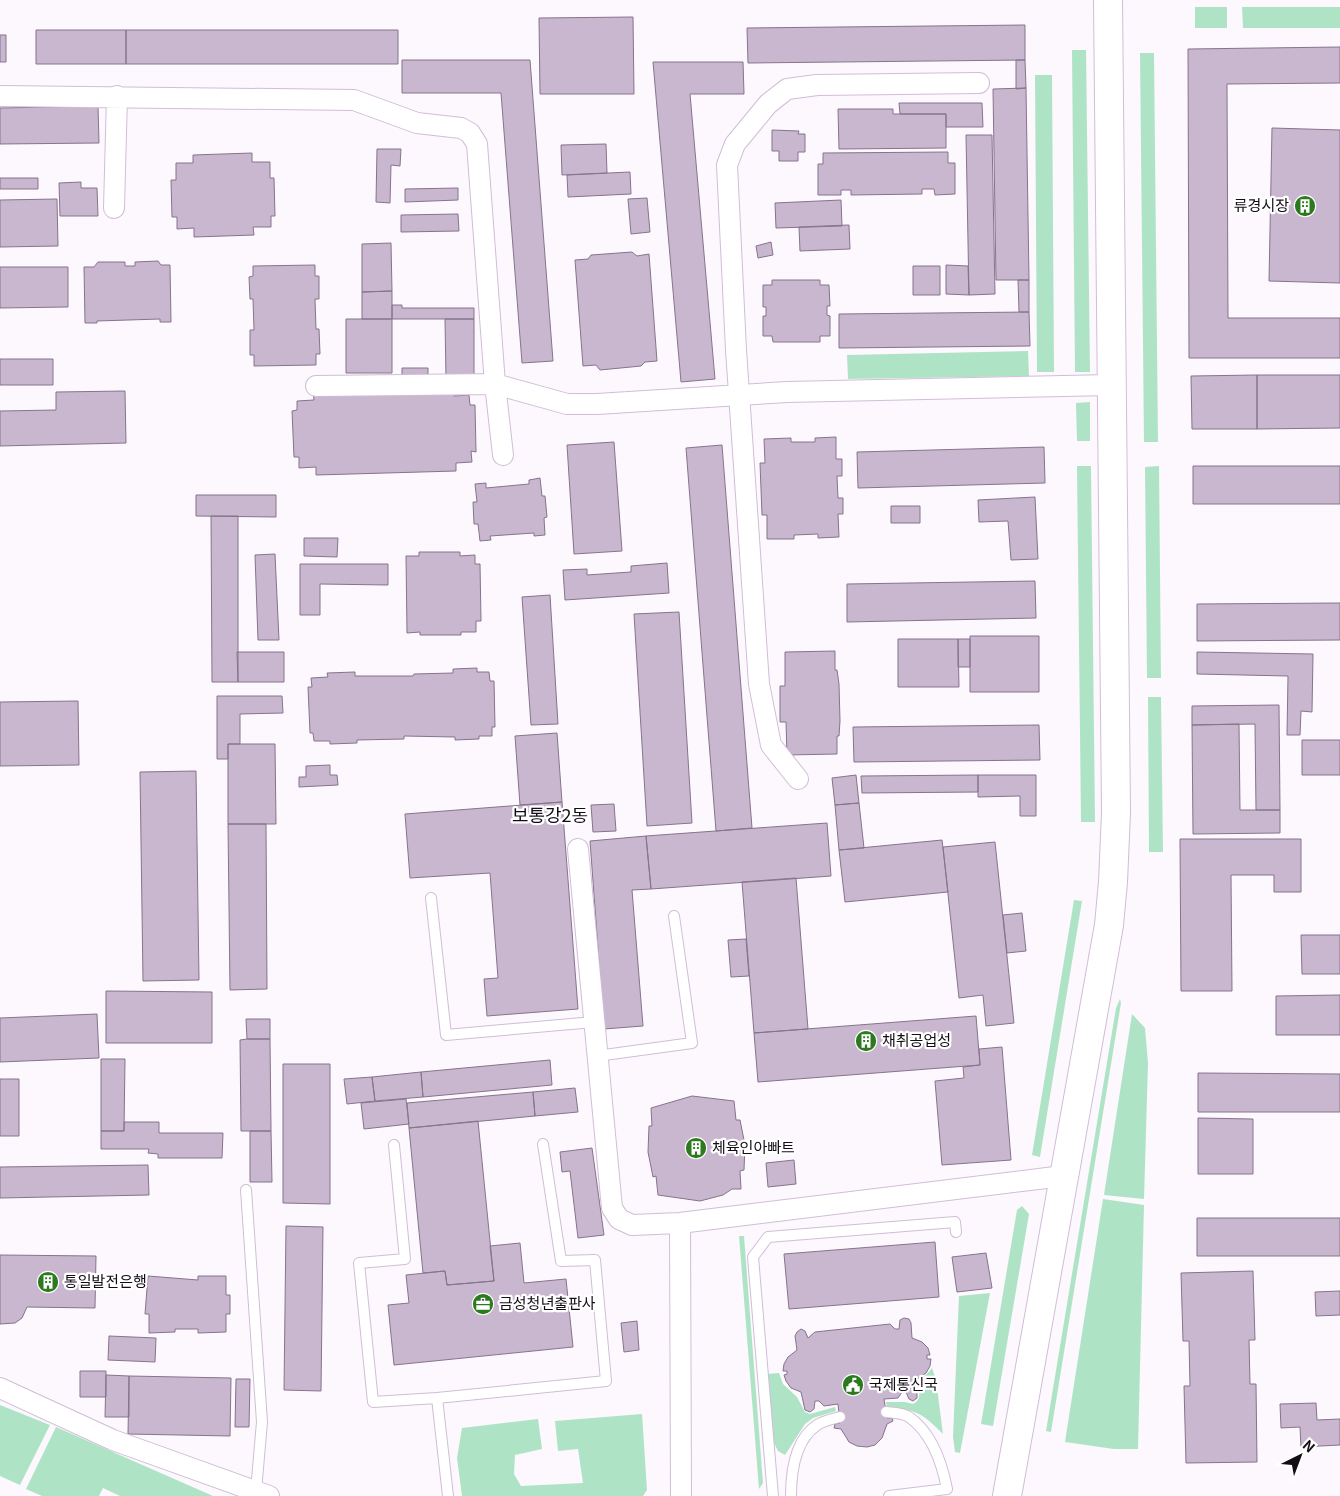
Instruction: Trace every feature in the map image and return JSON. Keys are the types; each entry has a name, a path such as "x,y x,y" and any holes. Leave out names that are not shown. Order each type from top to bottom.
{"street":[{"path":"1007,1496 1114,882 1116,814 1108,0"},
{"path":"798,780 771,745 759,684 727,165 735,144 768,104 787,89 817,85 979,84"},
{"path":"0,96 354,100 417,123 461,128 470,133 477,144 495,384 503,455"},
{"path":"114,208 117,96"},
{"path":"316,386 495,384 568,404 597,404 787,392 1111,386"},
{"path":"578,849 612,1208 619,1220 632,1225 680,1223 1063,1176"},
{"path":"680,1223 681,1496"},
{"path":"0,1388 113,1440 262,1494"}],"lane":[{"path":"431,898 446,1035 594,1022"},
{"path":"597,1056 692,1043 674,916"},
{"path":"394,1145 405,1259 360,1263 373,1402 437,1398 606,1381 595,1260 561,1261 543,1144"},
{"path":"246,1190 262,1422 262,1494"},
{"path":"773,1496 753,1257 768,1237 955,1222 956,1232"},
{"path":"437,1398 448,1496"},
{"path":"886,1412 908,1416 920,1427 936,1452 943,1469 947,1489 889,1496"},
{"path":"791,1496 795,1457 806,1435 819,1424 840,1417"}],"green space":[{"path":"1195,7 1227,7 1227,28 1195,28"},
{"path":"1242,7 1340,7 1340,28 1243,28"},
{"path":"1072,50 1086,50 1090,372 1075,372"},
{"path":"1140,53 1154,53 1158,442 1144,442"},
{"path":"1035,75 1052,75 1054,372 1037,372"},
{"path":"1028,351 1029,376 848,379 847,355"},
{"path":"1090,402 1090,441 1077,441 1076,403"},
{"path":"1077,466 1091,466 1095,822 1081,822"},
{"path":"1159,466 1161,678 1147,678 1145,467"},
{"path":"1148,697 1161,697 1163,852 1149,852"},
{"path":"1074,900 1082,901 1040,1157 1032,1155"},
{"path":"1120,999 1121,1003 1051,1432 1046,1431 1116,1008"},
{"path":"1132,1014 1145,1028 1148,1063 1144,1199 1104,1195"},
{"path":"1103,1199 1144,1205 1138,1449 1114,1449 1065,1442"},
{"path":"1022,1206 1029,1214 993,1426 981,1424 1017,1210"},
{"path":"739,1236 744,1236 763,1483 759,1489"},
{"path":"990,1293 960,1453 955,1452 953,1437 959,1296"},
{"path":"932,1368 936,1380 943,1434 924,1417 912,1411 887,1407 886,1402 913,1404 916,1402 919,1396 921,1381"},
{"path":"779,1373 783,1384 797,1397 805,1412 810,1414 835,1407 836,1411 813,1418 805,1424 785,1455 778,1451 773,1441 767,1374"},
{"path":"0,1405 50,1425 20,1485 0,1476"},
{"path":"642,1414 647,1490 643,1496 462,1496 457,1458 462,1428 538,1419 542,1449 515,1455 514,1474 521,1486 583,1483 578,1449 558,1451 555,1421"},
{"path":"56,1427 213,1496 120,1496 103,1488 99,1496 42,1496 26,1489"}],"building":[{"path":"633,17 634,94 540,94 539,18"},
{"path":"1025,25 1025,60 748,63 747,28"},
{"path":"36,30 126,30 126,64 36,64"},
{"path":"126,30 398,30 398,64 126,64"},
{"path":"0,35 6,35 6,62 0,62"},
{"path":"1340,47 1340,83 1227,84 1228,318 1340,318 1340,358 1189,358 1188,49"},
{"path":"402,60 530,60 553,361 522,363 501,93 402,93"},
{"path":"1016,60 1025,60 1026,88 1016,89"},
{"path":"653,62 743,62 744,94 690,94 715,379 681,382"},
{"path":"1026,88 1029,280 996,280 993,89"},
{"path":"899,103 982,103 983,127 946,127 946,114 900,114"},
{"path":"98,106 99,143 0,144 0,108"},
{"path":"838,109 893,109 893,114 946,114 946,148 839,149"},
{"name":"류경시장","path":"1272,128 1340,130 1340,283 1269,281"},
{"path":"772,130 799,131 798,134 805,134 805,152 798,152 798,161 779,161 779,151 772,151"},
{"path":"966,135 992,135 995,294 969,295"},
{"path":"606,144 607,173 562,175 561,145"},
{"path":"377,149 401,149 400,166 391,165 390,203 376,202"},
{"path":"948,152 948,163 955,163 955,194 935,195 934,189 922,189 922,194 851,195 851,190 841,190 841,195 818,195 818,164 823,164 823,153"},
{"path":"252,153 252,162 270,162 270,178 274,178 275,216 271,216 271,227 253,227 254,235 194,237 194,228 177,229 177,217 172,217 171,180 176,180 176,163 193,163 193,155"},
{"path":"630,172 631,194 568,197 567,175"},
{"path":"0,178 38,178 38,189 0,189"},
{"path":"81,182 81,188 97,188 98,216 60,216 59,183"},
{"path":"458,188 458,200 405,202 405,189"},
{"path":"647,198 650,232 631,234 628,199"},
{"path":"57,199 58,246 0,247 0,200"},
{"path":"841,200 842,226 776,228 775,203"},
{"path":"458,214 459,231 401,232 401,215"},
{"path":"849,225 850,249 800,251 799,227"},
{"path":"771,242 773,255 758,258 756,246"},
{"path":"391,243 392,291 362,292 362,244"},
{"path":"632,252 637,256 649,254 657,361 645,362 641,366 600,370 596,365 583,366 575,260 588,259 591,255"},
{"path":"158,261 161,265 170,265 171,322 160,322 160,319 85,323 84,267 94,267 98,262 125,262 125,266 135,266 135,262"},
{"path":"315,265 315,276 319,276 319,299 315,299 316,329 319,329 320,354 316,354 316,365 254,366 254,355 250,355 250,330 254,330 253,299 250,299 249,277 253,276 253,266"},
{"path":"946,265 968,266 969,295 946,294"},
{"path":"913,266 940,266 940,295 913,295"},
{"path":"0,267 68,267 68,307 0,308"},
{"path":"772,280 820,280 820,285 829,285 830,306 827,306 827,315 830,316 830,336 820,336 820,342 773,342 772,336 763,336 763,316 766,316 766,307 763,307 763,285 772,285"},
{"path":"1018,280 1029,280 1029,312 1019,312"},
{"path":"392,291 392,319 362,319 362,292"},
{"path":"392,305 402,305 402,308 474,308 474,319 392,319"},
{"path":"1029,312 1030,346 839,348 839,314"},
{"path":"346,319 392,319 392,373 346,373"},
{"path":"445,319 474,319 474,379 446,379"},
{"path":"0,359 53,359 53,385 0,385"},
{"path":"402,368 428,368 428,379 402,379"},
{"path":"1257,375 1257,429 1192,429 1191,376"},
{"path":"1257,375 1340,375 1340,428 1257,429"},
{"path":"453,388 454,396 469,395 470,405 475,405 476,452 471,451 472,462 456,463 456,471 316,475 316,467 299,468 299,457 294,457 292,411 297,410 297,401 314,400 313,392"},
{"path":"125,391 126,443 0,446 0,411 56,410 56,392"},
{"path":"836,437 836,459 842,459 842,476 837,476 838,498 843,498 843,514 838,514 839,537 818,538 818,534 794,535 794,539 767,539 767,515 762,515 760,463 765,463 764,439 791,438 791,442 815,442 815,438"},
{"path":"614,442 622,551 574,554 567,445"},
{"path":"722,445 752,828 716,831 686,448"},
{"path":"1044,447 1045,483 858,488 857,452"},
{"path":"1193,466 1340,466 1340,504 1193,504"},
{"path":"540,478 542,496 545,496 547,517 544,518 545,535 534,536 534,533 490,536 491,540 480,541 478,524 474,524 473,502 477,502 475,484 486,483 486,488 529,484 529,480"},
{"path":"196,495 276,495 276,517 196,516"},
{"path":"1035,497 1038,559 1011,560 1008,521 979,522 978,500"},
{"path":"891,506 920,506 920,523 891,523"},
{"path":"211,516 238,516 238,682 212,682"},
{"path":"304,538 338,538 337,557 304,556"},
{"path":"419,552 460,552 460,556 475,555 475,564 480,564 481,621 476,621 476,632 461,632 461,635 420,635 420,632 407,633 406,556 419,556"},
{"path":"275,554 279,640 258,640 255,555"},
{"path":"667,563 669,593 565,600 563,570 587,569 587,575 631,572 631,566"},
{"path":"300,564 388,564 388,585 320,584 320,615 300,615"},
{"path":"1035,581 1036,618 847,622 847,584"},
{"path":"550,595 558,724 531,725 522,597"},
{"path":"1340,603 1340,640 1197,641 1197,604"},
{"path":"679,612 692,823 647,826 634,614"},
{"path":"970,636 1039,636 1039,692 970,692"},
{"path":"898,639 958,639 959,687 898,687"},
{"path":"958,639 970,639 970,667 958,667"},
{"path":"835,651 835,670 837,670 839,684 840,721 839,736 837,736 837,754 787,755 786,722 780,722 780,686 785,686 785,652"},
{"path":"237,652 284,652 284,682 238,682"},
{"path":"1197,652 1313,654 1312,712 1301,711 1300,735 1287,735 1288,676 1197,674"},
{"path":"477,668 477,672 489,672 490,681 494,681 495,727 492,727 492,736 479,736 479,739 455,740 455,737 404,736 404,739 357,740 357,743 330,744 330,741 314,741 313,733 310,733 308,687 312,687 311,678 328,677 327,673 355,672 355,676 413,676 414,674 453,673 453,669"},
{"path":"217,696 282,696 283,713 240,714 240,744 228,744 228,759 217,759"},
{"path":"78,701 79,765 0,766 0,702"},
{"path":"1279,705 1280,810 1256,810 1255,724 1192,725 1192,706"},
{"path":"1239,724 1240,810 1280,810 1280,833 1193,834 1192,725"},
{"path":"1039,725 1040,760 854,762 853,727"},
{"path":"557,733 562,802 520,805 515,736"},
{"path":"1302,740 1340,740 1340,775 1302,775"},
{"path":"228,744 275,744 276,824 228,824"},
{"path":"330,765 330,775 337,775 338,785 299,787 299,777 306,777 306,766"},
{"path":"196,771 199,980 143,981 140,772"},
{"path":"856,775 859,803 835,805 832,778"},
{"path":"978,775 1036,775 1036,816 1020,816 1020,796 978,797"},
{"path":"978,775 978,792 862,793 861,776"},
{"path":"562,802 578,1009 487,1016 484,979 498,978 490,873 410,878 405,814"},
{"path":"859,803 864,848 839,850 835,805"},
{"path":"614,804 616,831 593,832 591,805"},
{"path":"827,823 831,876 651,889 646,836"},
{"path":"228,824 266,824 267,989 230,990"},
{"path":"646,836 651,889 632,890 643,1026 604,1029 590,841"},
{"path":"1180,839 1301,839 1301,892 1274,892 1274,875 1231,875 1232,991 1181,991"},
{"path":"942,840 948,892 845,902 839,850"},
{"path":"995,842 1014,1023 986,1026 983,995 959,998 943,847"},
{"path":"796,878 808,1029 754,1033 742,882"},
{"path":"1022,913 1026,951 1007,953 1003,915"},
{"path":"1301,935 1340,935 1340,974 1302,974"},
{"path":"746,939 749,976 731,977 728,940"},
{"path":"106,991 212,992 212,1043 106,1043"},
{"path":"1340,995 1340,1035 1276,1035 1276,996"},
{"path":"97,1014 99,1058 0,1062 0,1018"},
{"name":"채취공업성","path":"976,1016 980,1065 758,1082 754,1033"},
{"path":"246,1019 270,1019 270,1039 247,1039"},
{"path":"270,1039 271,1131 241,1131 240,1040"},
{"path":"1002,1047 1011,1160 942,1165 935,1081 964,1078 963,1067 980,1065 979,1049"},
{"path":"101,1059 125,1059 124,1131 101,1131"},
{"path":"550,1060 552,1085 423,1097 421,1072"},
{"path":"283,1064 330,1064 330,1204 283,1203"},
{"path":"421,1072 423,1097 375,1101 372,1077"},
{"path":"1198,1073 1340,1074 1340,1112 1198,1112"},
{"path":"372,1077 375,1101 347,1104 344,1079"},
{"path":"0,1079 19,1079 19,1136 0,1136"},
{"path":"575,1088 578,1112 535,1116 533,1092"},
{"path":"533,1092 535,1116 409,1128 407,1103"},
{"name":"체육인아빠트","path":"692,1096 734,1101 736,1120 740,1120 745,1145 744,1170 740,1171 741,1189 732,1189 723,1195 700,1201 658,1195 656,1176 653,1177 648,1152 649,1126 652,1126 651,1108"},
{"path":"406,1099 409,1124 364,1129 361,1103"},
{"path":"1198,1118 1253,1119 1253,1174 1198,1174"},
{"path":"478,1121 494,1281 447,1285 445,1271 423,1273 409,1128"},
{"path":"124,1122 159,1122 159,1133 223,1133 222,1158 158,1158 158,1154 148,1153 149,1149 101,1149 101,1131 124,1131"},
{"path":"250,1131 271,1131 272,1182 250,1182"},
{"path":"592,1148 604,1235 578,1238 570,1171 562,1172 560,1152"},
{"path":"794,1160 796,1184 768,1187 766,1163"},
{"path":"148,1165 149,1195 0,1198 0,1167"},
{"path":"1197,1218 1340,1218 1340,1256 1197,1256"},
{"path":"286,1226 323,1227 321,1391 284,1390"},
{"path":"935,1242 939,1297 789,1309 784,1254"},
{"name":"금성청년출판사","path":"520,1243 524,1283 566,1279 573,1347 394,1365 388,1305 409,1303 406,1275 445,1271 447,1285 494,1281 490,1246"},
{"path":"986,1253 992,1288 957,1292 952,1257"},
{"name":"통일발전은행","path":"0,1255 96,1256 95,1308 27,1307 22,1318 15,1323 0,1324"},
{"path":"1253,1271 1255,1340 1249,1340 1250,1384 1256,1384 1257,1462 1186,1463 1184,1386 1190,1386 1189,1341 1183,1341 1181,1273"},
{"path":"148,1276 198,1280 198,1276 226,1276 226,1295 230,1295 230,1314 226,1314 226,1332 198,1333 198,1329 175,1329 175,1332 149,1333 149,1314 145,1314"},
{"path":"1340,1291 1340,1315 1316,1316 1315,1292"},
{"name":"국제통신국","path":"904,1318 909,1319 911,1323 912,1338 922,1342 928,1348 930,1355 927,1355 927,1359 931,1359 930,1366 926,1373 917,1379 917,1398 913,1401 909,1399 906,1392 902,1392 898,1398 884,1399 887,1418 892,1418 893,1421 887,1424 882,1438 875,1445 867,1447 857,1446 849,1442 841,1429 834,1428 835,1424 840,1423 838,1404 824,1406 819,1401 815,1401 814,1409 810,1412 805,1410 801,1392 791,1388 786,1381 784,1375 787,1374 787,1371 783,1371 784,1364 788,1357 797,1350 795,1336 801,1329 805,1331 808,1338 815,1332 890,1324 895,1329 899,1329 900,1320"},
{"path":"637,1321 639,1350 624,1352 621,1323"},
{"path":"109,1336 156,1338 155,1362 108,1360"},
{"path":"80,1371 106,1371 106,1397 80,1397"},
{"path":"106,1375 129,1376 129,1417 105,1417"},
{"path":"129,1376 231,1378 230,1436 128,1434"},
{"path":"236,1379 250,1379 249,1427 235,1427"},
{"path":"1316,1403 1317,1420 1340,1419 1340,1445 1301,1447 1300,1427 1281,1428 1280,1404"}],"place":[{"name":"류경시장","path":"1305,206"},
{"name":"채취공업성","path":"866,1041"},
{"name":"체육인아빠트","path":"696,1148"},
{"name":"통일발전은행","path":"48,1282"},
{"name":"금성청년출판사","path":"483,1304"},
{"name":"국제통신국","path":"853,1385"}],"district":[{"name":"보통강2동","path":"550,816"}]}
